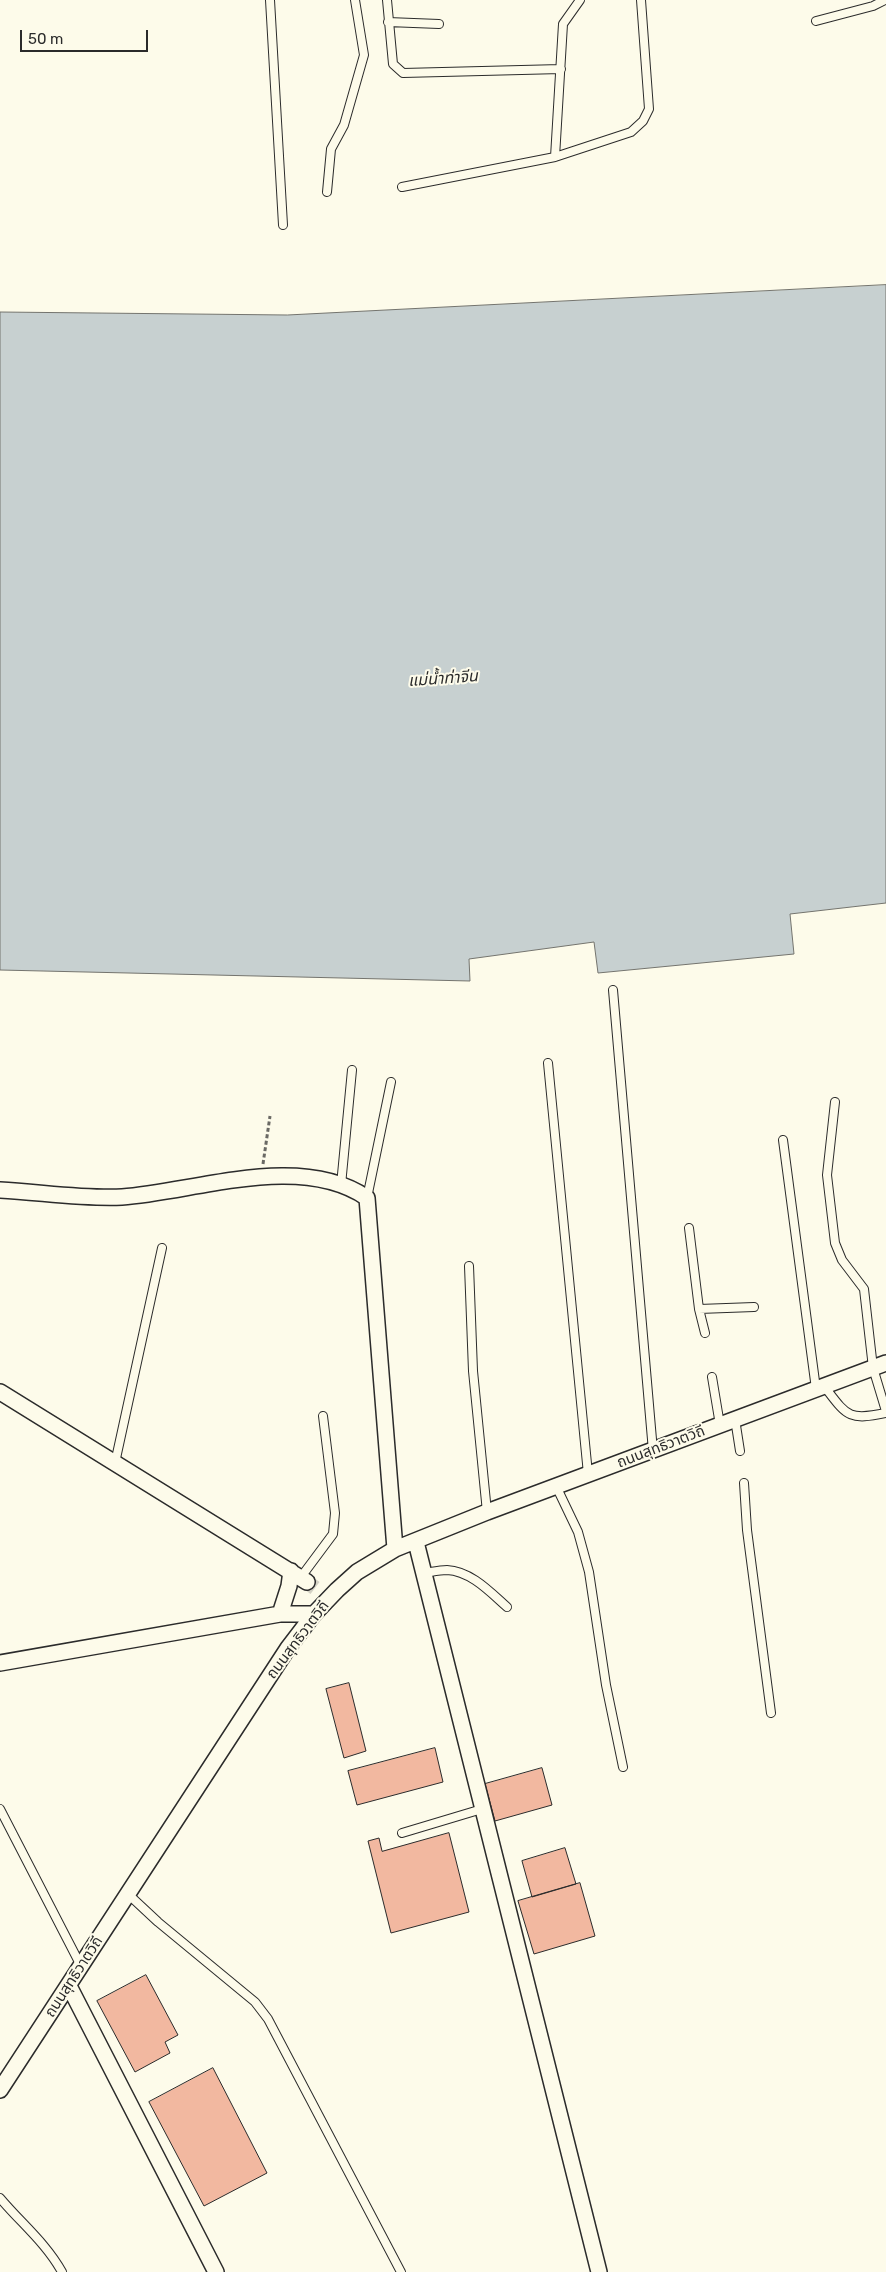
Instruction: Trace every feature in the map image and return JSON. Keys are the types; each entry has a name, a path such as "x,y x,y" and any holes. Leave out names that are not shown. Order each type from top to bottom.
{"street":[{"path":"0,1190 122,1196 224,1180 261,1177 304,1178 341,1185 354,1189 367,1198 396,1549"},
{"name":"ถนนสุทธิวาตวิถี","path":"0,2090 288,1648 314,1614 357,1572 396,1549 486,1512 879,1366"},
{"path":"0,1392 331,1596"},
{"path":"416,1542 599,2272"},
{"path":"280,1614 290,1586 304,1580"},
{"path":"0,1662 280,1614 314,1614"},
{"path":"69,1986 216,2272"}],"lane":[{"path":"270,0 283,225"},
{"path":"327,192 331,149 344,125 364,55 355,0"},
{"path":"387,0 393,64 403,73 561,69"},
{"path":"555,158 563,24 580,0"},
{"path":"402,187 555,158 631,132 643,121 649,109 642,0"},
{"path":"816,21 873,6 885,0"},
{"path":"388,22 439,24"},
{"path":"613,990 653,1451"},
{"path":"548,1063 588,1474"},
{"path":"341,1185 352,1070"},
{"path":"367,1198 391,1082"},
{"path":"783,1140 820,1388 850,1416 862,1418 886,1412 864,1289 842,1260 835,1243 827,1176 835,1102"},
{"path":"689,1228 699,1309 705,1333"},
{"path":"115,1463 162,1248"},
{"path":"470,1266 473,1371 486,1512"},
{"path":"699,1309 754,1307"},
{"path":"712,1377 720,1425"},
{"path":"304,1580 333,1534 335,1513 323,1416"},
{"path":"735,1419 740,1451"},
{"path":"744,1483 747,1530 771,1713"},
{"path":"556,1486 578,1532 589,1572 606,1685 623,1767"},
{"path":"424,1574 447,1570 462,1573 483,1586 507,1608"},
{"path":"0,1809 81,1966"},
{"path":"402,1833 482,1809"},
{"path":"128,1894 158,1922 255,2002 268,2019 402,2272"},
{"path":"0,2198 51,2252 62,2272"}],"path":[{"path":"261,1177 270,1116"}],"water":[{"name":"แม่น้ำท่าจีน","path":"886,285 886,903 790,914 794,954 598,973 594,942 469,959 470,981 0,970 0,312 287,315"}],"building":[{"path":"349,1683 366,1751 344,1758 326,1689"},
{"path":"435,1748 443,1782 357,1805 348,1771"},
{"path":"542,1768 552,1805 495,1821 485,1784"},
{"path":"449,1833 469,1912 391,1933 368,1841 379,1838 382,1851"},
{"path":"565,1848 576,1884 532,1897 522,1861"},
{"path":"580,1883 595,1936 534,1954 518,1901"},
{"path":"146,1975 178,2035 165,2042 170,2053 135,2072 97,2001"},
{"path":"213,2068 267,2173 204,2206 149,2102"}],"tunnel":[{"path":"307,1582 315,1588"}]}
